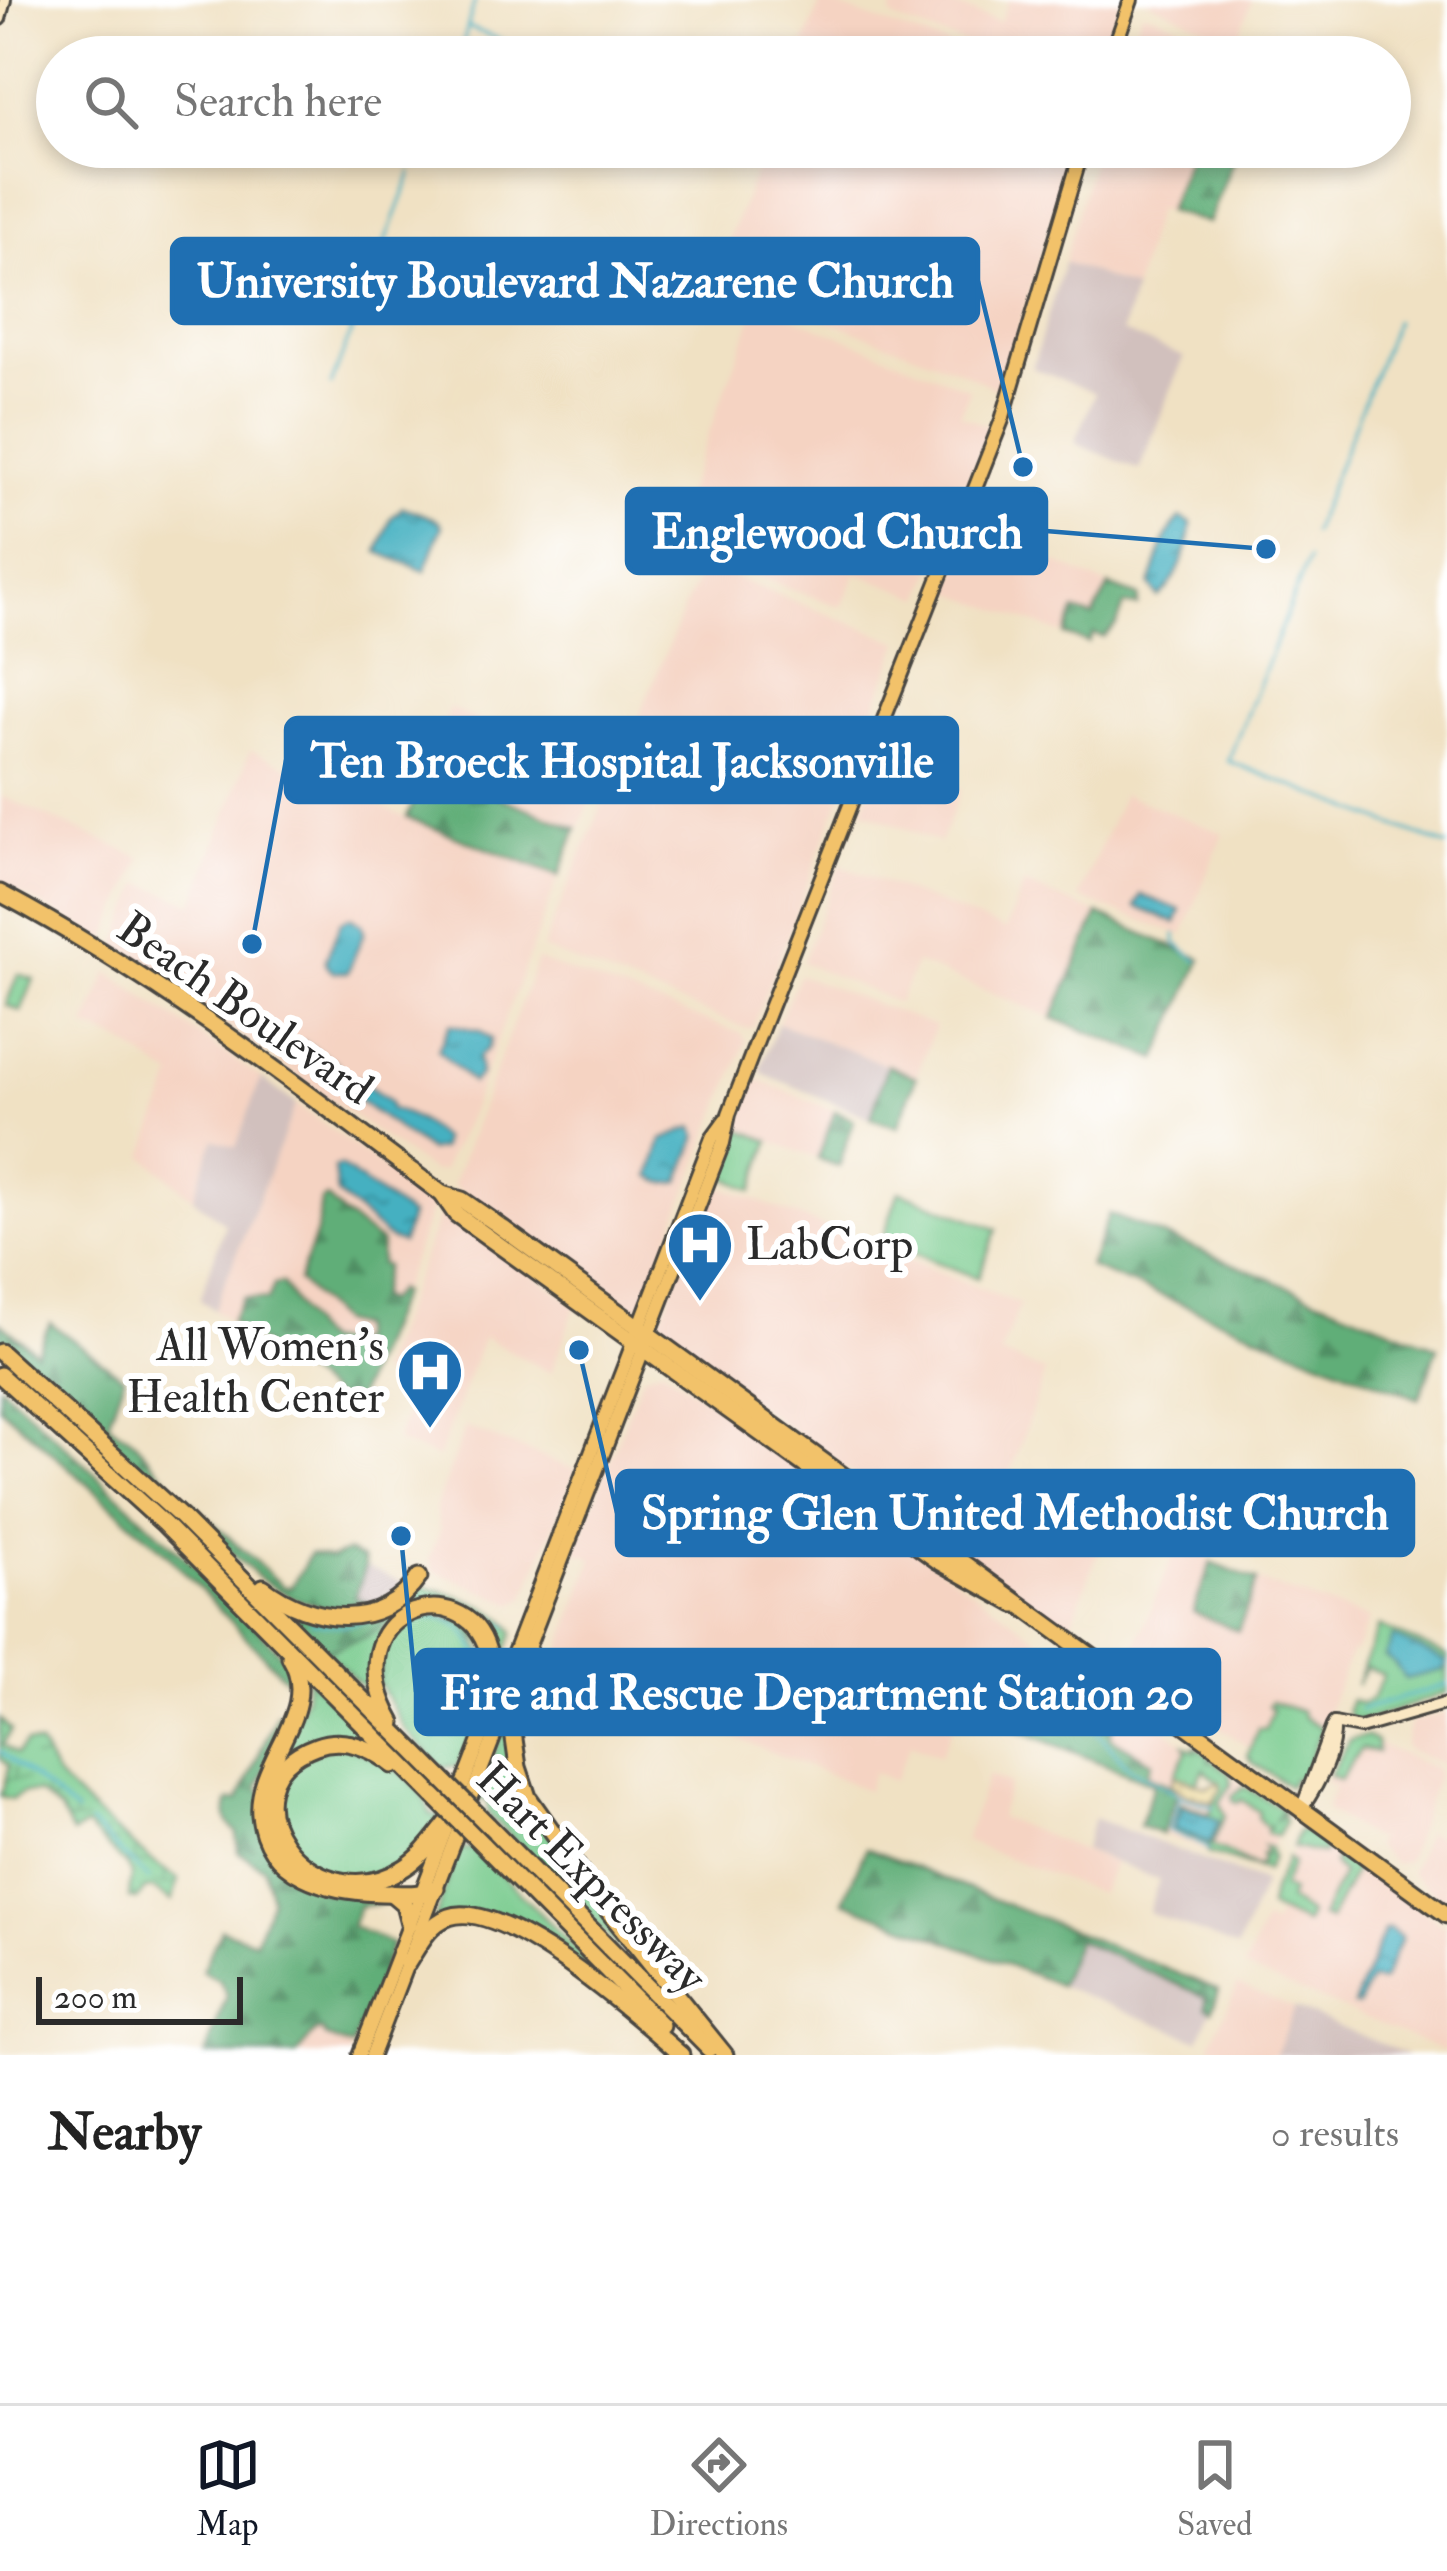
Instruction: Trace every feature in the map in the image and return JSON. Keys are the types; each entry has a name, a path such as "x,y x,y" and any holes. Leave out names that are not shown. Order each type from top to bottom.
{"highway":[{"name":"Beach Boulevard","path":"0,893 176,1000 442,1194 466,1202 937,1560 1015,1604 1447,1916"},
{"name":"Hart Expressway","path":"0,1352 207,1543 715,2055"},
{"name":"Hart Expressway","path":"0,1375 149,1510 690,2055"},
{"path":"207,1543 276,1597 332,1617 380,1610 405,1594 419,1577"},
{"path":"408,1745 383,1705 374,1664 391,1626 414,1611 441,1608 453,1612 484,1639 491,1676 484,1725"},
{"path":"262,1622 294,1663 301,1683 299,1702 262,1792 262,1824 270,1846 281,1861 315,1884 346,1892 428,1891"},
{"path":"528,1649 513,1732 528,1798 610,1913 725,2055"},
{"path":"434,1796 374,1752 339,1742 297,1755 276,1782 271,1811 276,1834 292,1856 316,1874 346,1882 378,1880 405,1868 448,1822"},
{"path":"391,1893 404,1904 409,1923"},
{"path":"407,1964 430,1930 446,1918 464,1914 495,1920 534,1940 681,2055"}],"main road":[{"path":"0,19 5,0"},
{"path":"1118,36 1131,0"},
{"path":"358,2055 409,1923 428,1891 528,1649 712,1138 729,1114 1002,420 1077,168"},
{"path":"372,2055 407,1964 448,1822 484,1725 640,1337"},
{"path":"1301,1810 1344,1738 1360,1728 1447,1703"},
{"path":"1301,1810 1334,1723"},
{"path":"1334,1723 1360,1728"},
{"path":"1324,1771 1334,1723"}],"shaded area":[{"path":"895,0 937,0 1000,22 1009,0 1121,0 1108,36 942,36 891,16"},
{"path":"1145,0 1252,0 1239,36 1225,36"},
{"path":"821,1 922,36 807,36"},
{"path":"1142,12 1204,36 1133,36"},
{"path":"757,168 1066,168 1002,386 992,387 959,370 714,278"},
{"path":"1090,168 1183,168 1167,211 1156,209 1134,289 1064,262"},
{"path":"1064,262 1134,289 1122,332 1184,357 1139,470 1075,443 1095,393 1032,368"},
{"path":"758,303 970,389 960,414 989,427 922,598 856,573 842,607 733,568 746,530 681,506"},
{"path":"974,526 1109,586 1093,618 1075,611 1065,635 949,591"},
{"path":"707,567 900,642 753,1026 747,1029 542,949 685,606"},
{"path":"449,708 602,772 579,829 427,769"},
{"path":"250,750 407,818 559,876 469,1115 442,1171 432,1172 116,947 141,883 194,904"},
{"path":"882,758 961,789 940,843 862,810"},
{"path":"1123,794 1223,833 1183,935 1078,898"},
{"path":"1,796 142,858 106,941 0,882"},
{"path":"840,865 1005,930 1024,884 1098,914 1053,1018 916,963 898,1003 802,962"},
{"path":"537,960 740,1033 746,1041 644,1301 634,1310 621,1308 452,1185"},
{"path":"108,972 261,1078 236,1148 214,1139 193,1198 144,1156 173,1077 122,1042 86,1027"},
{"path":"799,975 935,1026 916,1077 778,1023"},
{"path":"778,1023 887,1065 871,1118 764,1074 760,1069"},
{"path":"261,1078 296,1104 214,1310 200,1300 225,1223 193,1198 214,1139 236,1147"},
{"path":"760,1080 835,1111 818,1159 737,1128 754,1083"},
{"path":"296,1104 433,1205 400,1293 395,1290 388,1301 377,1298 385,1267 380,1264 381,1243 328,1198 321,1201 317,1230 298,1281 358,1327 357,1342 325,1342 282,1283 268,1301 244,1298 230,1321 214,1310"},
{"path":"716,1184 1020,1304 1000,1354 1045,1372 1008,1481 1110,1521 1071,1625 1064,1627 656,1332 709,1189"},
{"path":"442,1208 576,1305 551,1373 483,1337 438,1458 396,1442 414,1387 378,1373"},
{"path":"662,1368 1190,1747 1172,1785 1147,1775 1109,1736 1107,1719 1102,1729 1090,1720 1091,1715 1060,1703 1057,1708 974,1677 940,1756 910,1744 894,1781 873,1772 867,1790 555,1666 593,1558 575,1551 643,1375"},
{"path":"465,1427 576,1470 525,1598 514,1604 433,1570 429,1558 440,1531 435,1509"},
{"path":"1177,1546 1212,1559 1194,1612 1237,1631 1257,1581 1369,1619 1356,1651 1351,1652 1300,1781 1127,1666"},
{"path":"365,1566 406,1584 398,1594 375,1605 355,1598"},
{"path":"1447,1713 1447,1766 1408,1751 1410,1722"},
{"path":"1376,1743 1438,1773 1407,1861 1401,1863 1394,1864 1374,1845 1381,1830 1376,1839 1371,1838 1326,1810 1334,1787 1325,1782 1329,1775 1339,1780 1356,1752 1367,1747 1376,1751"},
{"path":"1229,1774 1283,1814 1262,1873 1162,1834 1178,1790 1210,1803"},
{"path":"988,1775 1010,1784 999,1817 1114,1863 1100,1894 964,1841"},
{"path":"1094,1818 1264,1883 1237,1948 1148,1912 1159,1880 1083,1850"},
{"path":"1310,1829 1447,1928 1447,2053 1244,1968 1264,1922 1272,1925 1278,1914 1267,1908 1300,1833 1305,1835"},
{"path":"1426,1832 1447,1840 1447,1904 1410,1873"},
{"path":"866,1848 1219,1990 1199,2040 843,1901"},
{"path":"1238,1985 1294,2008 1275,2055 1237,2055 1210,2044"},
{"path":"1294,2008 1409,2055 1275,2055"},
{"path":"324,2031 325,2037 352,2047 350,2055 296,2055 316,2033"}],"green space":[{"path":"1183,168 1230,168 1208,223 1167,211"},
{"path":"1109,586 1139,597 1138,606 1124,605 1117,624 1103,637 1093,634 1089,643 1065,635 1075,611 1093,617"},
{"path":"427,769 577,828 559,876 407,818"},
{"path":"1098,914 1202,959 1157,1059 1053,1018"},
{"path":"18,974 34,979 21,1011 6,1005"},
{"path":"887,1065 916,1077 898,1127 871,1118"},
{"path":"835,1111 854,1120 839,1166 818,1159"},
{"path":"737,1128 770,1141 753,1191 721,1175"},
{"path":"899,1191 997,1229 978,1278 882,1241"},
{"path":"327,1198 381,1243 380,1264 385,1266 378,1298 387,1301 396,1290 400,1293 352,1410 230,1321 244,1298 268,1300 274,1285 282,1283 324,1342 357,1342 357,1327 339,1322 298,1281 317,1230 321,1201"},
{"path":"1109,1214 1438,1347 1419,1399 1089,1267"},
{"path":"0,1322 36,1352 50,1323 124,1377 108,1423 131,1438 178,1491 284,1587 291,1587 310,1554 332,1558 347,1552 363,1559 365,1566 355,1598 375,1605 344,1609 315,1605 260,1579 0,1343"},
{"path":"0,1385 230,1599 287,1660 296,1690 165,1552 0,1407"},
{"path":"1211,1563 1257,1581 1238,1631 1193,1612"},
{"path":"423,1586 474,1602 508,1623 514,1632 495,1680 492,1651 446,1607 384,1628 374,1699 326,1651 373,1632 384,1621 381,1613"},
{"path":"431,1612 466,1623 487,1659 482,1711 458,1766 441,1767 404,1729 378,1682 390,1635 404,1623"},
{"path":"381,1613 384,1621 373,1632 326,1651 295,1621 299,1614"},
{"path":"1379,1626 1447,1656 1447,1693 1367,1720 1351,1720 1347,1710 1351,1700 1362,1704 1372,1699 1383,1675 1366,1668 1356,1685"},
{"path":"307,1677 375,1746 339,1739 272,1771 305,1696"},
{"path":"973,1677 1057,1708 1059,1703 1092,1715 1090,1720 1102,1728 1108,1719 1114,1723 1110,1737 1152,1762 1147,1775 1172,1785 1177,1794 1162,1834 1139,1826 1154,1784 961,1707"},
{"path":"1271,1701 1302,1712 1322,1728 1302,1779 1294,1778 1289,1786 1248,1755 1258,1728 1265,1729 1273,1709 1268,1706"},
{"path":"290,1710 258,1787 320,1891 384,1899 387,1903 359,1906 351,1926 392,1944 352,2047 325,2037 323,2031 315,2033 296,2055 205,2055 227,1996 220,1981 202,1971 221,1929 255,1941 271,1899 264,1868 238,1852 227,1806 239,1800 277,1713"},
{"path":"510,1711 517,1775 677,2007 488,1814 487,1799 476,1801"},
{"path":"0,1719 11,1730 3,1745 17,1754 26,1743 39,1745 64,1785 179,1880 172,1901 153,1889 145,1890 137,1900 129,1898 131,1874 126,1865 86,1827 72,1834 60,1811 38,1793 12,1799 1,1796 9,1766 0,1758"},
{"path":"1366,1736 1376,1742 1377,1752 1361,1749 1339,1780 1329,1775 1350,1740"},
{"path":"341,1745 408,1778 426,1800 430,1814 441,1817 411,1860 372,1878 325,1874 283,1841 279,1804 285,1776 304,1757"},
{"path":"1185,1745 1195,1751 1195,1746 1231,1774 1231,1785 1220,1802 1225,1815 1212,1845 1255,1866 1262,1864 1261,1854 1267,1855 1263,1846 1270,1848 1266,1871 1208,1853 1209,1846 1172,1831 1181,1803 1210,1814 1221,1784 1204,1769 1197,1783 1175,1775"},
{"path":"1244,1786 1285,1811 1281,1811 1275,1821 1282,1814 1285,1821 1277,1836 1267,1834 1271,1826 1258,1818 1259,1812 1241,1799 1233,1800"},
{"path":"1310,1829 1328,1842 1323,1854 1292,1847 1298,1831 1321,1841"},
{"path":"462,1838 462,1849 475,1848 624,1998 498,1918 434,1921"},
{"path":"866,1848 1219,1990 1212,2010 1206,2007 1206,1997 1077,1940 1059,1985 843,1901"},
{"path":"1338,1854 1356,1868 1329,1920 1321,1917 1342,1874 1333,1864"},
{"path":"1287,1858 1292,1863 1282,1888 1291,1892 1288,1901 1309,1915 1305,1924 1269,1908"}],"sand":[{"path":"1175,1775 1206,1787 1219,1782 1221,1790 1212,1802 1186,1794 1172,1784"}],"water":[{"path":"403,507 438,520 442,526 425,571 378,552 391,518"},
{"path":"1181,518 1191,523 1185,553 1171,584 1158,597 1150,585 1166,540"},
{"path":"1141,895 1181,910 1176,923 1136,907"},
{"path":"350,917 362,924 364,932 348,972 334,972 326,959 341,921"},
{"path":"450,1024 480,1031 491,1039 478,1057 480,1075 472,1083 438,1050"},
{"path":"303,1042 337,1063 342,1079 304,1062 297,1050"},
{"path":"358,1078 389,1101 391,1109 412,1117 442,1139 441,1149 428,1151 348,1092"},
{"path":"694,1127 698,1136 680,1182 665,1183 651,1176 662,1140"},
{"path":"340,1166 410,1216 402,1243 390,1240 337,1194 334,1168"},
{"path":"1393,1637 1447,1662 1443,1670 1405,1679 1385,1657"},
{"path":"1182,1806 1219,1820 1210,1843 1173,1828"},
{"path":"1384,1930 1401,1938 1384,1978 1370,1980 1358,2005 1353,2005"}],"waterway":[{"path":"465,36 475,0"},
{"path":"470,28 490,36"},
{"path":"331,385 412,173"},
{"path":"1312,533 1395,321"},
{"path":"1308,560 1228,761 1447,846"},
{"path":"1176,934 1176,943 1198,961"},
{"path":"311,1622 351,1624 407,1603 438,1599 465,1605 508,1627"},
{"path":"528,1689 558,1609"},
{"path":"401,1629 434,1617 460,1627 476,1651 482,1684"},
{"path":"865,1655 926,1679 979,1689 998,1698 1014,1697 1097,1732 1129,1767 1186,1798 1214,1807"},
{"path":"1360,1710 1447,1685"},
{"path":"0,1751 76,1813"},
{"path":"1180,1797 1168,1830 1208,1851"},
{"path":"90,1824 149,1879"}],"place":[{"name":"University Boulevard Nazarene Church","path":"1023,467"},
{"name":"Englewood Church","path":"1266,549"},
{"name":"Ten Broeck Hospital Jacksonville","path":"252,944"},
{"name":"LabCorp","path":"700,1304"},
{"name":"Spring Glen United Methodist Church","path":"579,1350"},
{"name":"All Women's Health Center","path":"430,1431"},
{"name":"Fire and Rescue Department Station 20","path":"401,1536"}]}
